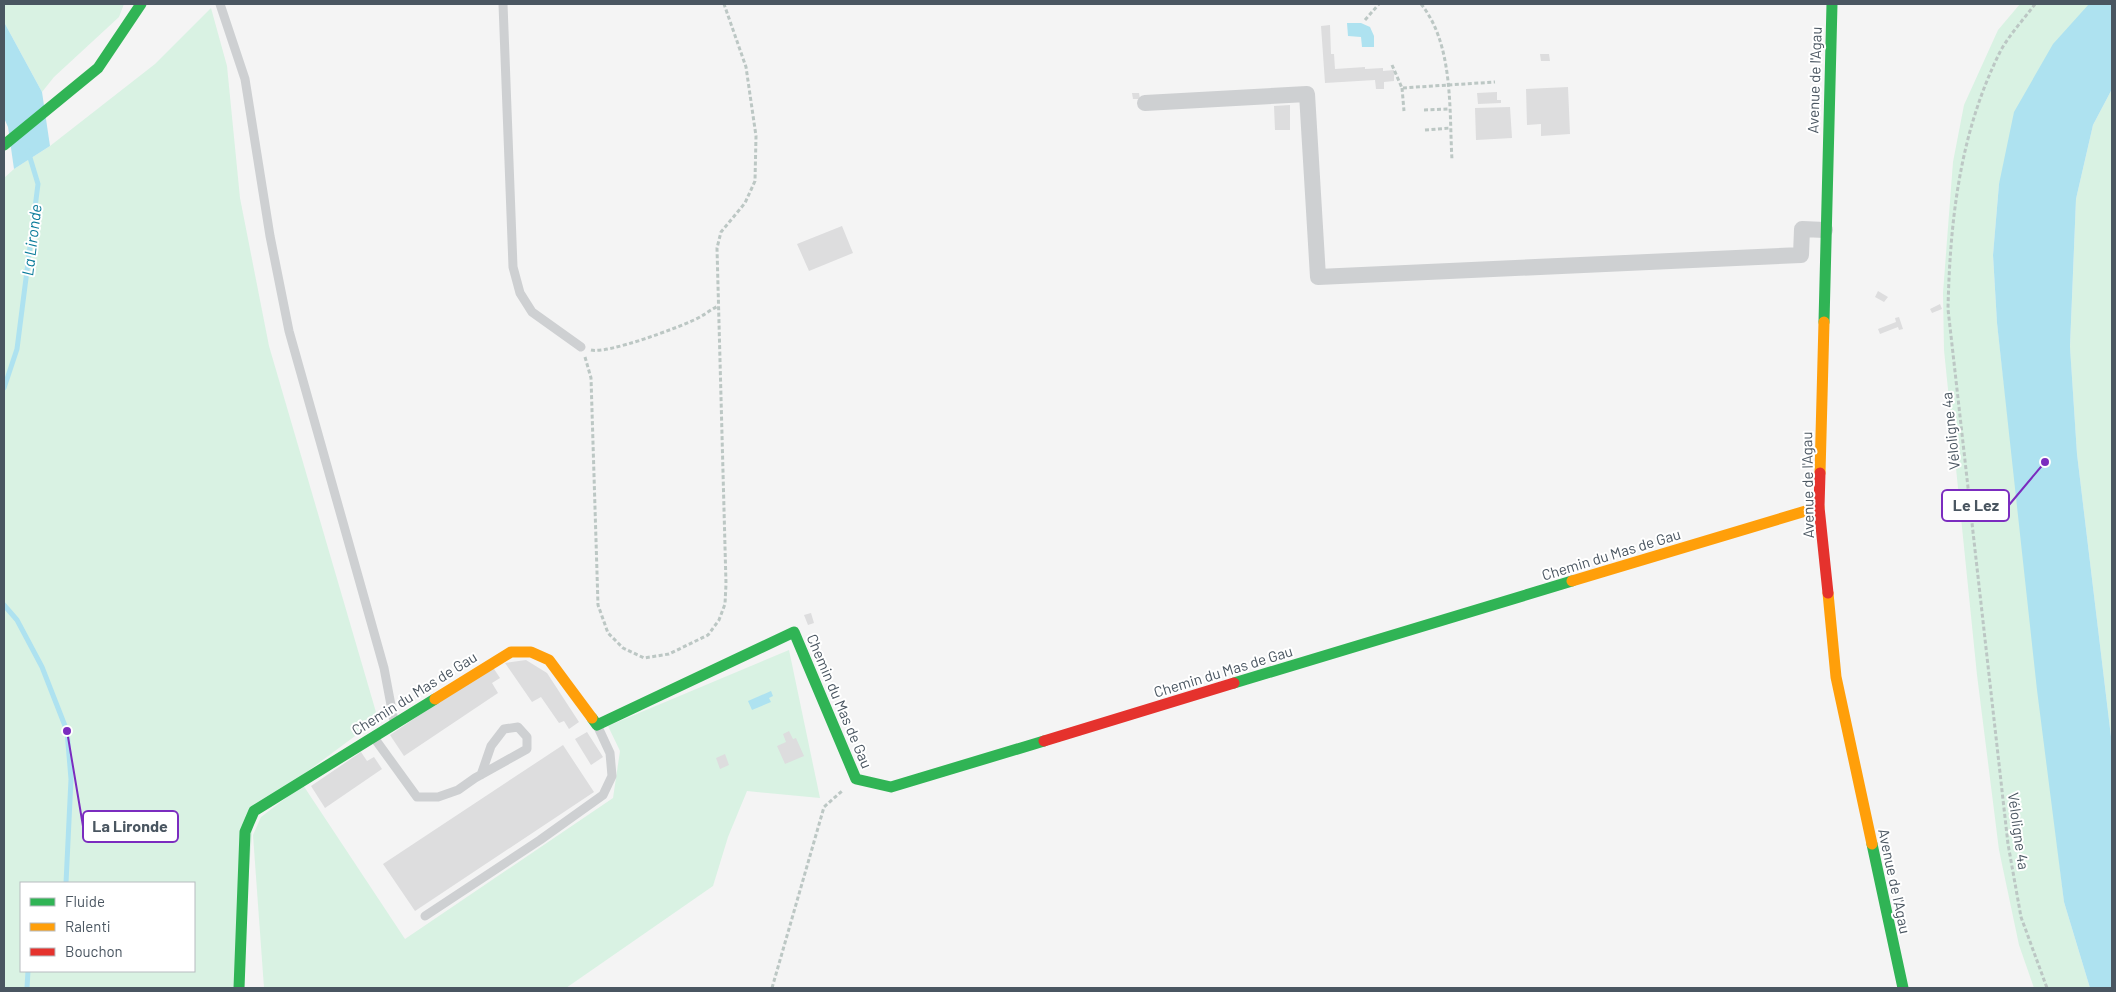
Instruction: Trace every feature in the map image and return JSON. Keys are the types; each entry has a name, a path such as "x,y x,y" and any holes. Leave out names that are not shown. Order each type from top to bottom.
{"street":[{"path":"4,145 47,112 98,68 141,4"},
{"name":"Avenue de l'Agau","path":"1832,4 1819,507 1836,677 1903,988"},
{"path":"1145,103 1307,94 1318,277 1801,256 1802,229 1825,230"},
{"name":"Chemin du Mas de Gau","path":"239,988 245,832 254,811 511,652 531,652 549,660 597,725 794,632 856,779 891,787 1819,507"}],"lane":[{"path":"220,4 245,79 270,236 288,331 384,668 395,723"},
{"path":"503,4 513,267 520,294 532,312 581,347"},
{"path":"425,916 540,840 603,795 612,776 610,753 597,725"},
{"path":"374,736 417,797 438,797 458,790 526,749 527,737 518,727 504,729 491,746 481,775"}],"path":[{"path":"581,347 591,378 598,605 608,633 623,648 644,658 669,654 708,635 720,620 725,604 717,248 721,232 745,203 755,181 756,136 746,67 724,4"},
{"path":"1365,20 1379,4"},
{"path":"1421,4 1435,27 1443,48 1448,85 1452,160"},
{"name":"Véloligne 4a","path":"2035,4 2002,48 1973,116 1958,186 1949,266 1948,309 2008,844 2021,917 2047,988"},
{"path":"1392,65 1402,88 1404,111"},
{"path":"1402,88 1495,82"},
{"path":"1424,110 1449,109"},
{"path":"1424,130 1450,128"},
{"path":"581,347 598,352 634,342 694,320 718,306"},
{"path":"772,988 824,807 856,779"}],"green space":[{"path":"4,4 124,4 119,17 54,77 42,92 4,22"},
{"path":"2020,4 2092,4 1999,184 1993,255 1997,323 2064,902 2090,988 2034,988 2019,945 1999,850 1977,675 1944,350 1943,293 1953,162 1964,105 1998,30"},
{"path":"211,8 227,66 240,198 269,346 378,719 254,811 239,988 4,988 4,178 14,169 50,146 155,64"},
{"path":"2112,89 2112,745 2077,454 2070,348 2076,199 2093,125"},
{"path":"789,650 820,798 747,791 728,837 713,886 566,988 264,988 253,835 261,817 303,785 405,939 613,798 620,751 608,726"}],"water":[{"path":"2089,4 2112,4 2112,89 2093,125 2076,199 2070,347 2077,454 2112,745 2112,988 2090,988 2064,902 2037,690 1997,323 1993,255 1999,184 2014,112 2053,44"},
{"path":"4,22 42,92 50,146 14,169 8,127 4,118"},
{"path":"1347,23 1361,23 1370,27 1374,36 1374,47 1362,47 1361,37 1348,36"},
{"path":"771,691 773,696 769,698 771,702 752,710 748,701"}],"building":[{"path":"1330,25 1331,54 1334,54 1335,69 1365,67 1365,69 1383,68 1383,71 1394,70 1394,81 1384,82 1384,89 1376,89 1375,80 1325,83 1321,26"},
{"path":"1540,54 1549,54 1550,61 1541,61"},
{"path":"1568,87 1570,134 1541,136 1541,124 1527,125 1526,89"},
{"path":"1497,92 1497,100 1501,100 1501,103 1478,104 1477,93"},
{"path":"1132,93 1139,93 1140,99 1133,99"},
{"path":"1290,105 1290,130 1275,130 1274,106"},
{"path":"1510,107 1512,138 1476,140 1475,108"},
{"path":"842,226 853,253 809,271 797,244"},
{"path":"1878,291 1888,297 1884,302 1875,297"},
{"path":"1940,304 1942,309 1932,313 1930,309"},
{"path":"1899,317 1903,329 1899,330 1898,327 1880,334 1878,329 1896,322 1895,318"},
{"path":"811,613 814,623 808,625 804,615"},
{"path":"526,660 547,673 579,722 569,729 564,721 559,723 541,697 532,702 505,663"},
{"path":"492,666 500,678 492,683 498,693 404,756 390,735"},
{"path":"789,731 793,739 796,738 804,756 785,764 777,746 786,742 783,734"},
{"path":"587,732 603,757 591,765 575,739"},
{"path":"563,745 594,792 415,911 383,864"},
{"path":"361,752 367,761 374,757 382,769 325,808 311,786"},
{"path":"725,754 729,765 720,769 716,758"}],"waterway":[{"name":"La Lironde","path":"4,388 17,349 38,184 28,151"},
{"name":"La Lironde","path":"4,605 17,620 42,667 67,731 71,779 66,882"},
{"name":"La Lironde","path":"27,988 28,972"}],"traffic: fast":[{"path":"4,145 98,68 141,4"},
{"path":"1824,322 1832,4"},
{"path":"1234,683 1572,581"},
{"path":"592,718 597,725 794,632 856,779 891,787 1044,741"},
{"path":"239,988 245,832 254,811 435,699"},
{"path":"1872,844 1903,988"}],"traffic: slow":[{"path":"1820,473 1824,322"},
{"path":"1572,581 1819,507"},
{"path":"1828,593 1836,677 1872,844"},
{"path":"435,699 511,652 531,652 549,660 592,718"}],"traffic: jam":[{"path":"1820,473 1819,507 1828,593"},
{"path":"1044,741 1234,683"}],"place":[{"name":"Le Lez","path":"2045,462"},
{"name":"La Lironde","path":"67,731"}]}
